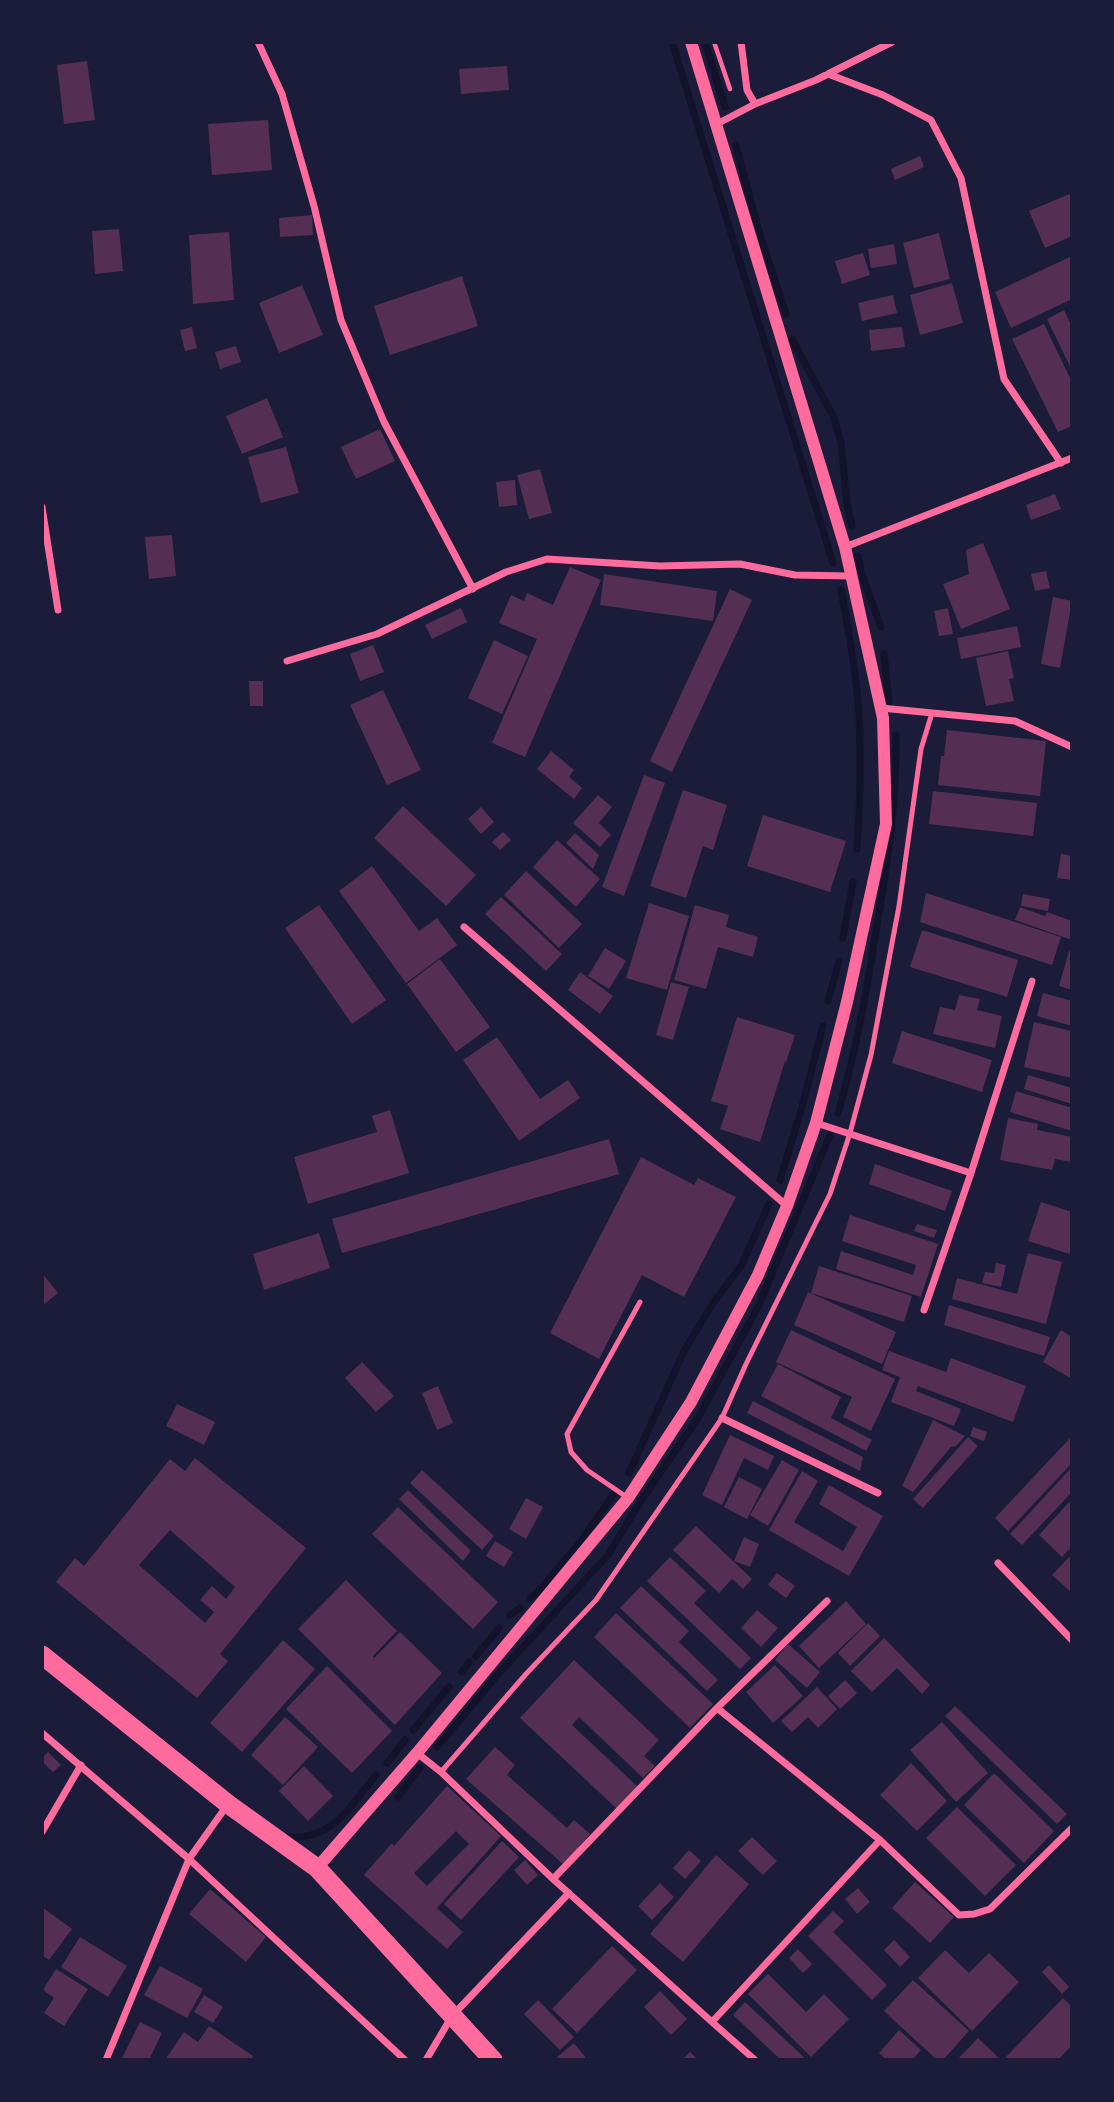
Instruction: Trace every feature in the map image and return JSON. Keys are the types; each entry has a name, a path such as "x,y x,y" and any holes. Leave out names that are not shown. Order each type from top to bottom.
{"highway":[{"path":"42,1655 228,1804 317,1868 492,2060"}],"street":[{"path":"258,42 282,94 314,206 341,320 384,422 473,589"},
{"path":"317,1868 417,1753 628,1498 691,1402 758,1275 787,1206 816,1123 847,1002 886,824 881,708 845,547 691,42"},
{"path":"741,42 747,90 755,104"},
{"path":"715,126 755,104 828,74 892,42"},
{"path":"828,74 883,95 931,120 961,178 1004,379 1061,463"},
{"path":"845,547 1072,458"},
{"path":"42,507 58,610"},
{"path":"287,661 377,634 506,572 547,559 660,566 740,564 795,575 850,576"},
{"path":"881,708 1015,721 1072,747"},
{"path":"464,927 787,1206"},
{"path":"924,1310 971,1174 1032,982"},
{"path":"816,1123 971,1174"},
{"path":"722,1418 878,1493"},
{"path":"998,1563 1072,1640"},
{"path":"553,1879 717,1708 827,1601"},
{"path":"717,1708 880,1840 959,1915 989,1909 1072,1828"},
{"path":"42,1733 189,1859 405,2060"},
{"path":"417,1753 755,2060"},
{"path":"42,1832 81,1765"},
{"path":"106,2060 189,1859 228,1804"},
{"path":"712,2022 880,1840"},
{"path":"426,2060 452,2016 569,1893"}],"lane":[{"path":"441,1772 526,1674 596,1600 722,1418 830,1194 871,1055 899,906 921,749 932,713"},
{"path":"628,1498 586,1470 570,1452 567,1434 640,1302"}],"path":[{"path":"714,42 738,113"}],"building":[{"path":"87,61 95,120 64,124 57,65"},
{"path":"507,66 509,90 461,94 459,69"},
{"path":"268,120 272,170 212,175 208,124"},
{"path":"920,156 924,167 895,180 891,169"},
{"path":"1072,193 1072,236 1045,248 1029,211"},
{"path":"312,215 313,235 280,237 279,218"},
{"path":"119,229 123,271 95,274 92,231"},
{"path":"229,232 234,300 193,304 189,235"},
{"path":"939,233 950,279 914,288 903,243"},
{"path":"894,244 897,264 871,268 868,249"},
{"path":"863,253 870,275 842,284 835,261"},
{"path":"1072,256 1072,299 1011,328 995,292"},
{"path":"462,276 478,326 390,355 374,306"},
{"path":"952,283 963,323 920,335 910,295"},
{"path":"302,285 323,335 279,353 259,303"},
{"path":"893,295 897,313 862,321 858,303"},
{"path":"1064,310 1072,327 1072,371 1047,319"},
{"path":"1044,324 1072,382 1072,426 1058,432 1012,339"},
{"path":"192,327 197,348 185,351 180,330"},
{"path":"902,327 905,347 871,351 869,330"},
{"path":"236,346 241,362 220,369 215,352"},
{"path":"267,398 283,437 242,454 226,416"},
{"path":"380,429 395,461 356,479 341,447"},
{"path":"286,447 299,493 261,503 248,457"},
{"path":"540,469 552,513 529,519 517,475"},
{"path":"515,480 517,505 499,507 496,482"},
{"path":"1055,494 1061,509 1031,520 1026,505"},
{"path":"172,535 176,576 149,579 145,537"},
{"path":"983,543 1010,609 961,629 943,584 969,574 966,550"},
{"path":"570,567 601,580 525,757 492,743 537,639 499,623 511,595 524,601 527,593 553,605"},
{"path":"1046,571 1050,588 1035,591 1031,574"},
{"path":"604,574 717,591 713,621 600,605"},
{"path":"730,589 752,600 672,772 650,761"},
{"path":"1053,597 1072,601 1060,668 1041,664"},
{"path":"461,608 467,622 432,639 425,625"},
{"path":"948,608 953,634 939,636 934,611"},
{"path":"1017,626 1021,647 961,659 957,638"},
{"path":"494,640 528,656 502,714 468,698"},
{"path":"373,645 384,672 360,681 350,654"},
{"path":"1008,651 1014,678 1009,679 1014,701 986,706 976,658"},
{"path":"249,681 263,681 263,706 250,706"},
{"path":"383,690 421,770 387,785 350,705"},
{"path":"947,730 1046,741 1040,796 938,785"},
{"path":"551,751 574,770 569,777 582,788 574,799 537,769"},
{"path":"644,775 665,783 624,896 602,887"},
{"path":"683,790 727,805 713,850 703,846 686,898 650,886"},
{"path":"933,791 1037,803 1033,836 929,824"},
{"path":"598,795 612,807 599,823 611,835 600,847 573,823"},
{"path":"403,806 476,875 446,906 374,838"},
{"path":"481,807 494,822 481,834 468,819"},
{"path":"763,815 846,841 830,892 747,866"},
{"path":"503,832 511,840 500,850 492,842"},
{"path":"575,833 599,855 593,869 566,843"},
{"path":"557,840 600,879 576,907 533,867"},
{"path":"1061,854 1072,856 1072,880 1057,878"},
{"path":"372,866 419,931 437,918 457,945 406,983 339,891"},
{"path":"526,871 582,924 559,948 504,895"},
{"path":"926,893 1061,937 1052,965 920,922"},
{"path":"1023,894 1050,899 1048,911 1021,906"},
{"path":"501,897 562,954 546,971 485,914"},
{"path":"649,903 689,916 667,990 626,978"},
{"path":"319,905 386,1000 352,1024 285,928"},
{"path":"695,905 729,915 726,927 758,937 753,957 718,947 706,989 674,980"},
{"path":"1020,907 1045,916 1047,912 1072,921 1072,940 1015,920"},
{"path":"922,930 1018,960 1007,997 910,967"},
{"path":"605,948 626,961 609,989 588,976"},
{"path":"1069,951 1072,952 1072,990 1059,986"},
{"path":"440,959 490,1027 456,1052 407,984"},
{"path":"580,972 613,996 600,1014 568,990"},
{"path":"671,982 689,987 673,1040 656,1035"},
{"path":"1043,993 1072,1001 1072,1026 1037,1016"},
{"path":"959,995 980,999 977,1010 1002,1016 995,1048 933,1034 940,1007 955,1010"},
{"path":"737,1017 795,1035 760,1142 720,1129 728,1106 711,1101"},
{"path":"1034,1022 1072,1031 1072,1078 1024,1067"},
{"path":"902,1031 992,1060 982,1092 892,1063"},
{"path":"497,1037 540,1099 568,1080 580,1098 519,1141 463,1060"},
{"path":"1028,1075 1072,1088 1072,1104 1024,1089"},
{"path":"1016,1091 1072,1108 1072,1131 1010,1112"},
{"path":"390,1110 409,1173 308,1204 294,1157 377,1132 372,1116"},
{"path":"1008,1118 1038,1124 1037,1130 1072,1137 1072,1162 1055,1159 1052,1170 1000,1160"},
{"path":"609,1139 619,1174 342,1253 332,1219"},
{"path":"641,1157 694,1185 698,1178 736,1197 684,1297 642,1275 599,1359 550,1333"},
{"path":"875,1164 952,1191 945,1211 869,1184"},
{"path":"1041,1202 1072,1212 1070,1254 1028,1241"},
{"path":"850,1215 938,1244 921,1297 836,1269 841,1251 913,1275 916,1265 842,1241"},
{"path":"917,1224 937,1230 934,1238 914,1231"},
{"path":"319,1233 330,1268 264,1290 253,1254"},
{"path":"1028,1253 1062,1262 1046,1324 952,1299 957,1278 1017,1294"},
{"path":"996,1263 1006,1265 1001,1287 982,1283 985,1272 994,1273"},
{"path":"819,1266 912,1296 904,1322 811,1293"},
{"path":"42,1273 58,1293 42,1306"},
{"path":"808,1292 896,1332 882,1364 794,1325"},
{"path":"949,1305 1050,1337 1044,1356 944,1325"},
{"path":"791,1330 895,1379 871,1431 843,1417 852,1397 776,1362"},
{"path":"1061,1330 1072,1337 1072,1379 1043,1362"},
{"path":"889,1351 946,1372 951,1358 1026,1386 1013,1422 918,1386 916,1391 961,1409 954,1426 891,1402 900,1377 882,1370"},
{"path":"362,1362 394,1396 376,1412 345,1378"},
{"path":"778,1364 841,1397 831,1418 872,1440 866,1451 761,1396"},
{"path":"438,1386 453,1423 437,1430 422,1393"},
{"path":"753,1401 863,1457 860,1471 747,1413"},
{"path":"177,1404 215,1422 204,1445 166,1426"},
{"path":"933,1420 965,1436 956,1446 951,1447 913,1492 902,1486"},
{"path":"973,1427 987,1432 984,1441 970,1436"},
{"path":"730,1435 774,1456 768,1470 744,1458 722,1505 702,1495"},
{"path":"1072,1436 1072,1463 1008,1531 995,1518"},
{"path":"968,1437 978,1446 923,1508 913,1499"},
{"path":"195,1458 306,1548 220,1654 228,1661 197,1698 56,1582 75,1558 84,1566 170,1459 185,1471","holes":["170,1530 235,1587 226,1599 212,1586 200,1600 214,1612 205,1623 139,1565"]},
{"path":"782,1460 799,1470 768,1526 750,1515"},
{"path":"1072,1467 1072,1492 1022,1545 1010,1534"},
{"path":"422,1470 494,1536 482,1550 410,1483"},
{"path":"802,1471 818,1481 794,1522 843,1551 857,1527 819,1504 829,1485 883,1516 849,1576 769,1530"},
{"path":"739,1477 762,1489 747,1519 724,1507"},
{"path":"408,1490 471,1551 463,1561 399,1499"},
{"path":"526,1498 543,1507 526,1539 509,1529"},
{"path":"1072,1499 1072,1546 1062,1557 1039,1535"},
{"path":"398,1507 498,1602 473,1629 372,1534"},
{"path":"696,1526 752,1579 743,1589 732,1579 719,1593 673,1550"},
{"path":"744,1537 759,1544 750,1567 734,1561"},
{"path":"495,1541 513,1552 504,1567 486,1556"},
{"path":"1072,1554 1072,1593 1052,1575"},
{"path":"670,1557 706,1591 694,1603 751,1658 740,1669 647,1581"},
{"path":"777,1573 795,1586 786,1598 768,1585"},
{"path":"346,1580 397,1631 374,1658 400,1632 442,1673 395,1725 298,1629"},
{"path":"641,1586 689,1631 679,1642 718,1680 707,1691 620,1608"},
{"path":"846,1601 866,1624 819,1668 799,1646"},
{"path":"757,1610 778,1628 761,1647 741,1628"},
{"path":"616,1613 713,1704 690,1728 594,1637"},
{"path":"868,1623 880,1636 850,1666 838,1653"},
{"path":"884,1638 930,1685 922,1694 897,1668 872,1692 851,1671"},
{"path":"283,1640 315,1669 242,1752 210,1723"},
{"path":"788,1644 820,1672 807,1688 775,1660"},
{"path":"574,1660 659,1740 644,1756 655,1766 643,1778 579,1717 572,1725 638,1787 617,1809 520,1718"},
{"path":"775,1665 803,1696 773,1723 746,1692"},
{"path":"327,1666 392,1731 352,1773 286,1709"},
{"path":"845,1680 857,1693 840,1709 828,1696"},
{"path":"817,1687 837,1709 818,1728 808,1717 792,1732 781,1721"},
{"path":"955,1706 1067,1814 1057,1824 945,1716"},
{"path":"285,1717 318,1747 283,1785 251,1755"},
{"path":"942,1722 988,1773 956,1802 910,1750"},
{"path":"495,1747 515,1765 507,1775 567,1828 574,1820 590,1834 564,1865 466,1779"},
{"path":"48,1752 61,1765 53,1772 42,1761"},
{"path":"911,1763 947,1801 917,1831 880,1795"},
{"path":"304,1766 333,1796 308,1821 279,1791"},
{"path":"994,1773 1054,1831 1024,1863 964,1805"},
{"path":"447,1786 501,1836 437,1908 463,1932 447,1949 364,1875 392,1843 394,1846","holes":["456,1831 469,1844 427,1886 414,1873"]},
{"path":"957,1807 1016,1865 985,1896 926,1838"},
{"path":"752,1837 777,1861 763,1875 738,1851"},
{"path":"502,1841 519,1857 461,1920 444,1904"},
{"path":"689,1850 701,1861 685,1879 673,1868"},
{"path":"716,1855 749,1884 683,1962 650,1934"},
{"path":"525,1860 538,1875 527,1885 514,1870"},
{"path":"915,1882 954,1917 930,1943 892,1908"},
{"path":"660,1883 674,1897 652,1920 638,1906"},
{"path":"858,1888 870,1902 857,1914 845,1899"},
{"path":"210,1889 266,1937 246,1962 189,1914"},
{"path":"42,1907 72,1929 49,1960 42,1955"},
{"path":"833,1911 844,1921 833,1932 887,1985 872,2000 808,1936"},
{"path":"80,1937 127,1966 108,1997 61,1967"},
{"path":"894,1940 910,1957 900,1967 884,1950"},
{"path":"612,1946 637,1970 577,2033 552,2009"},
{"path":"798,1949 812,1964 803,1973 789,1958"},
{"path":"945,1950 969,1973 989,1953 1019,1982 972,2031 918,1978"},
{"path":"1049,1965 1069,1987 1062,1994 1042,1972"},
{"path":"160,1966 203,1989 187,2018 144,1995"},
{"path":"56,1969 88,1989 64,2026 44,2013 54,1998 43,1990"},
{"path":"768,1974 806,2012 824,1994 849,2019 811,2057 748,1994"},
{"path":"913,1980 969,2031 943,2060 937,2060 884,2011"},
{"path":"660,1991 687,2019 671,2035 644,2007"},
{"path":"204,1995 223,2007 213,2023 194,2012"},
{"path":"1063,1998 1072,2007 1072,2045 1058,2060 1003,2060"},
{"path":"538,2000 574,2037 560,2050 524,2014"},
{"path":"745,2002 807,2060 781,2060 733,2015"},
{"path":"140,2022 162,2033 149,2060 121,2060"},
{"path":"209,2026 253,2056 251,2060 165,2060 184,2032 198,2042"},
{"path":"899,2030 921,2050 912,2060 887,2060 879,2053"},
{"path":"978,2038 1001,2060 957,2060"},
{"path":"574,2043 586,2058 584,2060 560,2060 557,2057"},
{"path":"690,2052 698,2060 682,2060"}],"waterway":[{"path":"672,42 833,563"},
{"path":"705,42 725,107"},
{"path":"736,145 758,228 786,314"},
{"path":"792,339 834,418 841,443 852,526"},
{"path":"858,556 881,627"},
{"path":"841,590 857,688 859,720 857,849"},
{"path":"884,654 889,703"},
{"path":"838,1113 860,1020 885,877 893,808 896,735"},
{"path":"843,938 853,882"},
{"path":"828,1001 839,961"},
{"path":"780,1180 823,1026"},
{"path":"437,1747 501,1671 608,1555 698,1418 759,1305 830,1135"},
{"path":"629,1473 684,1351 713,1303 741,1266 769,1204"},
{"path":"542,1587 581,1541 615,1492"},
{"path":"530,1599 539,1590"},
{"path":"510,1615 520,1608"},
{"path":"476,1656 499,1628"},
{"path":"462,1672 469,1662"},
{"path":"413,1730 449,1687"},
{"path":"387,1763 405,1740"},
{"path":"398,1797 420,1768"},
{"path":"288,1837 304,1837 329,1827 340,1819 376,1775"}]}
